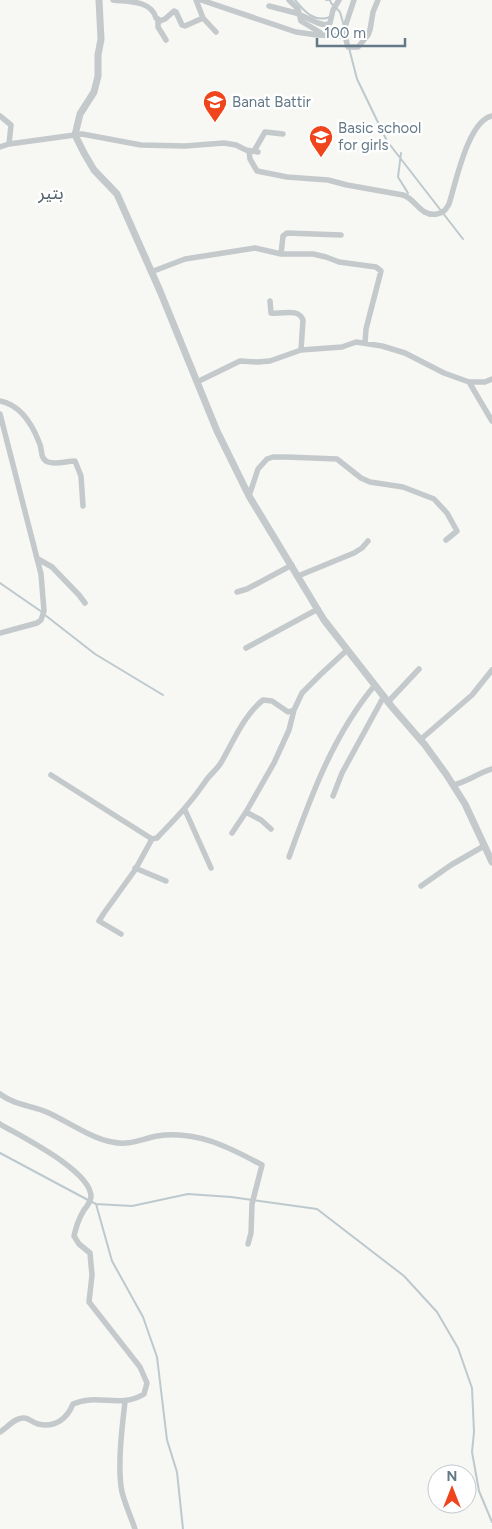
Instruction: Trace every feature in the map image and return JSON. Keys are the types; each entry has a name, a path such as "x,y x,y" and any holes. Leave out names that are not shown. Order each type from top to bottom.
{"street":[{"path":"99,0 103,24 100,80 80,114 75,135 94,170 117,194 218,431 249,496 318,609 374,685 420,740 453,785 465,804 492,862"},
{"path":"113,0 144,4 149,7 158,19 158,27 166,40"},
{"path":"196,0 196,6 202,13 202,18 216,32"},
{"path":"202,0 296,32 326,36 345,36 348,48 358,47 370,30 373,12 378,0"},
{"path":"289,0 298,9 301,21 326,36"},
{"path":"269,6 299,14 318,23 325,24 330,23 333,10 339,0"},
{"path":"342,36 354,0"},
{"path":"158,19 160,21 165,19 174,11 179,16 182,25 185,26 202,18"},
{"path":"0,116 12,124 9,144"},
{"path":"284,134 265,132 250,159 257,171 287,177 328,180 347,186 403,195 409,197 426,214 439,214 449,204 471,137 482,120 492,116"},
{"path":"0,147 9,144 86,135 141,145 185,146 224,144 236,145 253,151"},
{"path":"281,254 283,236 287,233 341,235"},
{"path":"151,272 185,259 255,248 281,254 313,254 339,262 376,267 380,271 366,329 365,343"},
{"path":"270,301 271,313 298,313 301,315 303,320 301,350"},
{"path":"197,382 240,361 270,361 301,350 342,347 356,342 382,346 405,354 444,373 469,382 485,382 492,379"},
{"path":"485,382 492,375"},
{"path":"469,382 492,421"},
{"path":"0,401 13,406 24,415 40,444 42,457 46,461 50,463 75,461 81,476 83,506"},
{"path":"0,414 38,560 43,588 44,611 41,620 37,623 0,633"},
{"path":"249,496 258,469 267,459 287,456 337,459 361,478 370,482 403,487 434,499 447,513 456,531 446,540"},
{"path":"298,576 354,553 368,541"},
{"path":"38,560 52,568 80,595 85,603"},
{"path":"237,592 292,565"},
{"path":"246,648 318,609"},
{"path":"232,832 246,812 282,745 289,730 294,710 305,689 348,650"},
{"path":"333,796 342,773 386,699 419,669"},
{"path":"420,740 472,695 492,670"},
{"path":"289,857 318,778 350,718 374,685"},
{"path":"121,934 99,922 152,839 157,838 185,810 220,764 243,723 259,703 263,700 272,701 288,712 294,710"},
{"path":"453,785 460,784 478,773 492,769"},
{"path":"51,775 152,839"},
{"path":"185,810 211,868"},
{"path":"246,812 261,820 271,829"},
{"path":"421,886 451,865 484,846"},
{"path":"135,868 166,881"},
{"path":"0,1094 9,1101 48,1113 111,1142 131,1143 167,1135 206,1139 262,1165 252,1204 248,1244"},
{"path":"0,1124 58,1158 84,1180 90,1188 90,1202 80,1219 74,1236 90,1253 92,1275 89,1302 140,1367 147,1383 144,1394 137,1399 125,1402 108,1400 81,1401 73,1404 67,1417 60,1422 45,1425 25,1418 18,1418 0,1432"},
{"path":"125,1402 121,1438 122,1490 135,1529"}],"waterway":[{"path":"295,0 306,12 314,17 330,17"},
{"path":"330,0 340,12 344,26"},
{"path":"349,48 357,79 387,141 463,239"},
{"path":"401,153 398,177 408,193"},
{"path":"0,583 42,612"},
{"path":"45,615 95,654 163,695"},
{"path":"0,1153 88,1200"},
{"path":"92,1202 96,1204 132,1206 188,1194 231,1197 317,1209 404,1276 437,1312 458,1348 472,1388 474,1432 472,1452 479,1491 492,1522"},
{"path":"96,1204 112,1261 143,1317 157,1357 167,1440 177,1472 183,1529"}],"place":[{"name":"Banat Battir","path":"215,123"},
{"name":"Basic school for girls","path":"321,158"}],"district":[{"name":"بتير","path":"51,193"}]}
